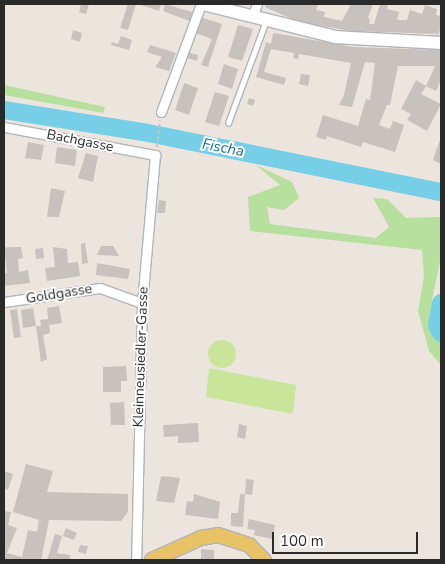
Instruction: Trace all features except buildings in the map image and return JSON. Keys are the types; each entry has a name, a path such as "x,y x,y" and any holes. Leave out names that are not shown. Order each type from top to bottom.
{"main road":[{"path":"202,4 335,37 441,43"},
{"path":"156,559 201,538 218,535 249,544 264,560"}],"street":[{"path":"161,112 202,4"},
{"path":"252,17 257,4"},
{"name":"Bachgasse","path":"4,127 156,151"},
{"name":"Kleinneusiedler-Gasse","path":"136,560 142,303 156,151"},
{"name":"Goldgasse","path":"4,302 100,288 142,303"}],"lane":[{"path":"228,123 266,20"}],"path":[{"path":"156,151 160,124"}],"green space":[{"path":"4,85 105,107 103,113 4,95"},
{"path":"256,165 292,182 299,198 284,210 267,207 270,224 376,238 389,227 373,198 387,199 406,218 440,217 441,257 432,300 437,334 441,332 441,365 429,351 418,311 424,276 422,250 250,231 248,197 280,185"},
{"path":"222,340 232,344 236,354 232,364 222,368 212,364 208,354 212,344"},
{"path":"209,368 296,385 293,414 206,397"}],"waterway":[{"name":"Fischa","path":"4,110 143,132 441,192"},
{"name":"Fischa","path":"441,303 437,326 441,333"}]}
